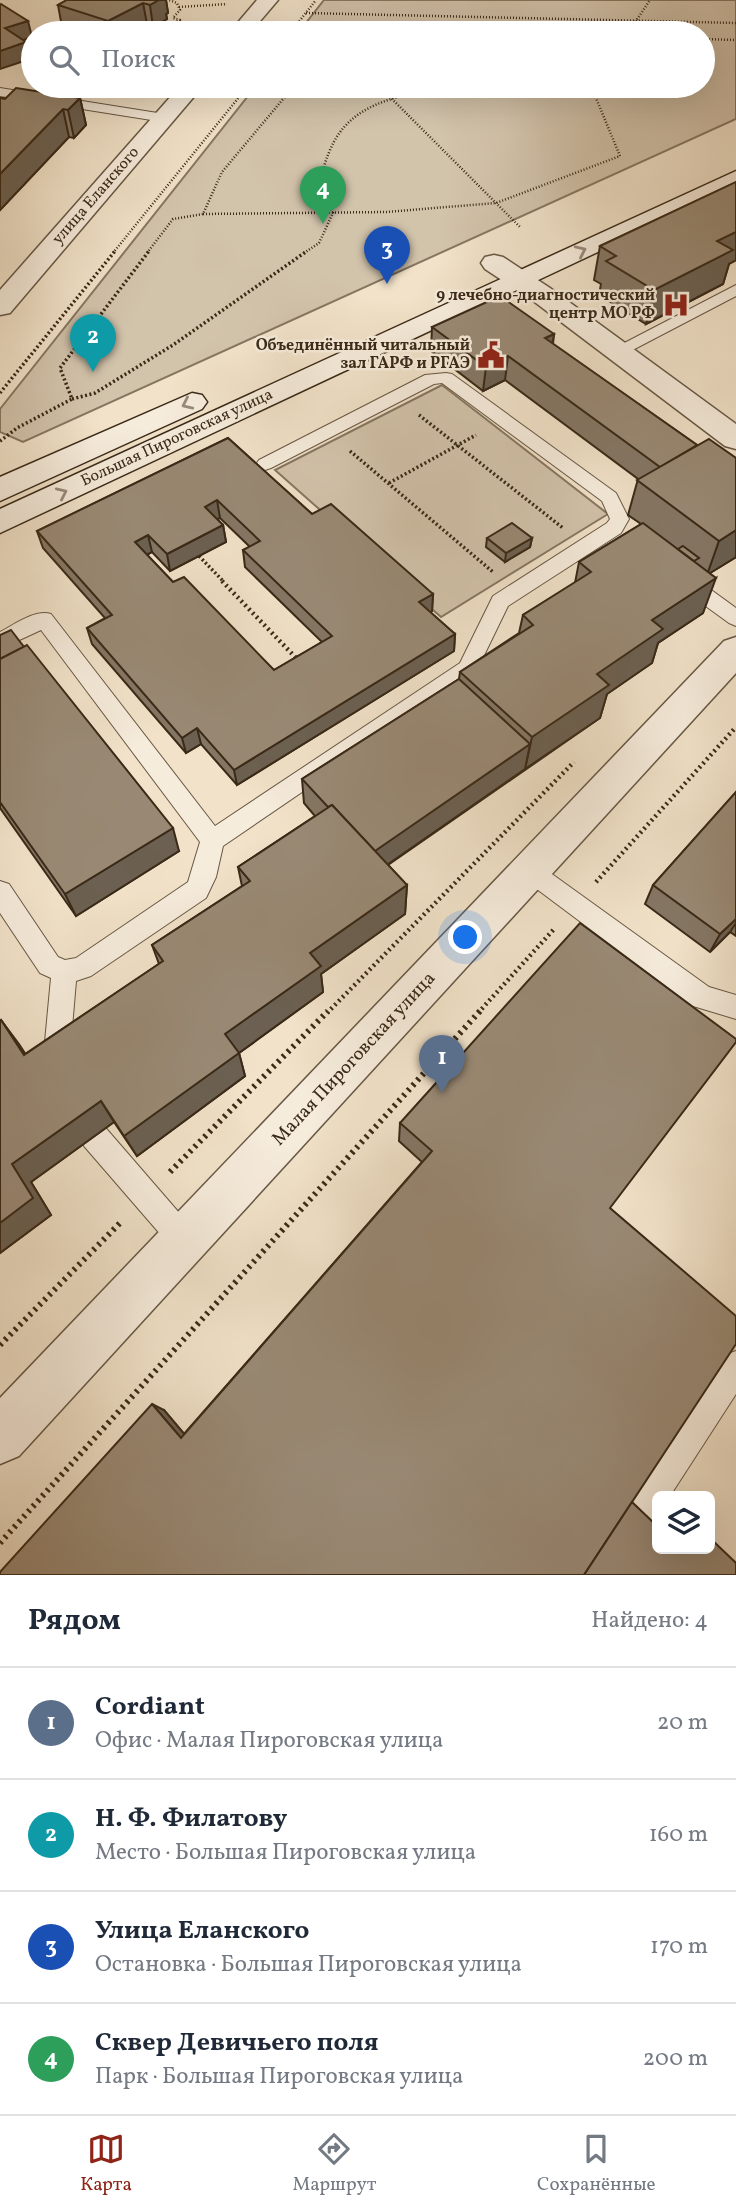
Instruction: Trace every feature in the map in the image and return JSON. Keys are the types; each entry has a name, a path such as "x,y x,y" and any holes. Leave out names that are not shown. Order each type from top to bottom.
{"street":[{"path":"250,21 268,0"},
{"name":"улица Еланского","path":"0,307 182,98"},
{"path":"654,190 716,162"},
{"name":"Большая Пироговская улица","path":"250,376 511,265 736,178"},
{"path":"511,265 617,351 736,439"},
{"name":"Большая Пироговская улица","path":"0,522 511,265"},
{"name":"Большая Пироговская улица","path":"0,490 213,393"},
{"name":"Малая Пироговская улица","path":"0,1437 736,650"}],"lane":[{"path":"0,92 21,95"},
{"path":"38,98 164,118"},
{"path":"617,351 736,290"},
{"path":"0,892 49,965 64,972 82,968 197,890 204,877 212,840 468,668 500,601 614,528 620,519 609,496 446,379 432,379 265,464"},
{"path":"614,528 634,543"},
{"path":"680,577 736,618"},
{"path":"0,641 44,619 212,840"},
{"path":"530,871 702,997 736,1007"},
{"path":"55,1068 64,972"},
{"path":"94,1136 184,1240"},
{"path":"599,1575 736,1366"}],"path":[{"path":"169,0 177,3 179,7 180,10 173,18 180,20 178,21"},
{"path":"300,21 316,0"},
{"path":"306,13 636,21 650,0"},
{"path":"179,7 235,4"},
{"path":"61,21 66,17"},
{"path":"715,23 736,23"},
{"path":"715,39 736,40"},
{"path":"0,393 238,98"},
{"path":"203,214 222,172 284,98"},
{"path":"0,441 18,428 72,399 95,393 173,345 319,243 333,213 321,187 331,146 349,119 400,98"},
{"path":"72,399 60,368 173,219 203,214 333,213 496,203 620,156 596,98"},
{"path":"393,100 520,227"},
{"path":"396,397 586,545"},
{"path":"389,484 483,431 493,411"},
{"path":"328,432 515,591"},
{"path":"199,556 306,668"},
{"path":"0,1543 736,727"},
{"path":"0,1345 580,757"}],"shaded area":[{"path":"324,0 736,0 736,119 23,442 0,432 0,409 246,98 715,98 715,21 307,21"},
{"path":"442,385 608,514 441,617 275,470"}],"building":[{"path":"67,0 159,0 150,5 143,3 108,21 58,5"},
{"path":"0,5 28,21 5,28 21,39 21,44 0,51"},
{"path":"16,88 21,89 21,98 80,98 68,110 63,109 0,174 0,98 5,99"},
{"path":"736,182 736,232 717,241 733,250 654,290 606,261 616,256 600,246"},
{"path":"500,296 554,334 545,338 697,445 660,467 508,356 486,367 432,327"},
{"path":"228,438 312,514 331,504 433,594 419,602 455,634 234,770 197,728 182,738 87,628 112,615 37,531","holes":["217,500 260,541 243,550 332,636 274,670 184,577 173,582 135,542 148,535 167,554 223,525 205,507"]},
{"path":"709,439 736,458 736,530 719,541 637,480"},
{"path":"512,523 532,538 506,553 487,538"},
{"path":"643,523 716,578 652,620 663,629 597,674 609,685 532,737 460,672 533,625 523,615 591,572 579,562"},
{"path":"683,546 699,558 694,561 678,549"},
{"path":"11,630 24,647 0,659 0,635"},
{"path":"27,645 173,828 65,894 0,802 0,659"},
{"path":"459,679 530,744 375,851 332,805 328,807 302,779"},
{"path":"736,792 736,919 720,934 653,885"},
{"path":"332,805 407,885 310,953 321,966 225,1034 239,1053 124,1136 101,1101 12,1164 33,1198 0,1223 0,1021 24,1055 163,961 152,945 250,881 238,867"},
{"path":"580,923 736,1039 610,1208 736,1316 736,1344 584,1575 0,1575 152,1404 181,1438 432,1151 400,1123"},
{"path":"632,1502 652,1521 652,1554 715,1554 715,1543 736,1563 736,1575 584,1575"}],"place":[{"name":"Сквер Девичьего поля","path":"323,224"},
{"name":"Улица Еланского","path":"387,284"},
{"name":"9 лечебно-диагностический центр МО РФ","path":"676,305"},
{"name":"Объединённый читальный зал ГАРФ и РГАЭ","path":"491,355"},
{"name":"Н. Ф. Филатову","path":"93,372"},
{"name":"Cordiant","path":"442,1093"}]}
